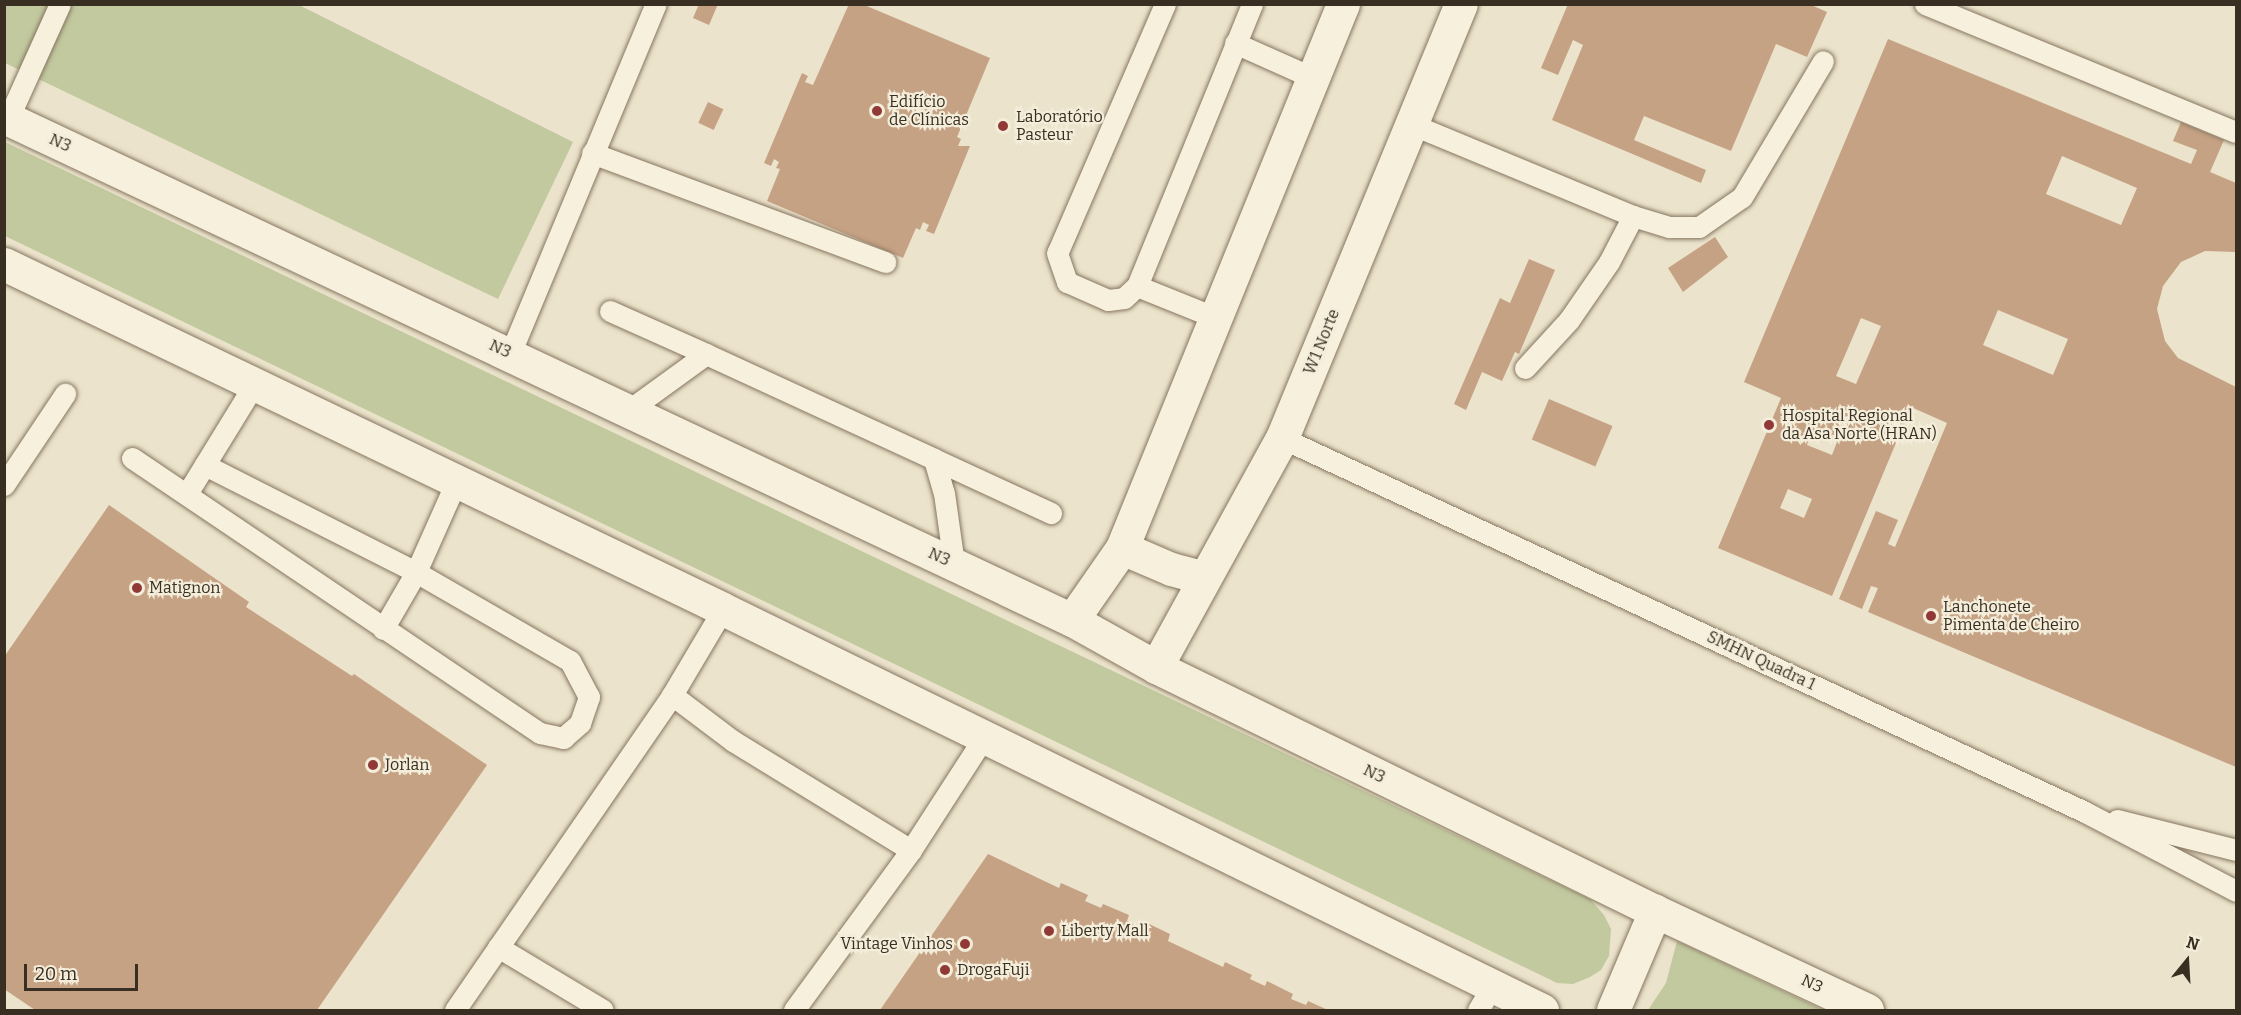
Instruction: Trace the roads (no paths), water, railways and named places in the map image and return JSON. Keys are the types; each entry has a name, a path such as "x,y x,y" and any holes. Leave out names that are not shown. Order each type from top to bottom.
{"main road":[{"path":"1072,620 1122,548 1311,76 1343,4"},
{"name":"W1 Norte","path":"1156,667 1282,438 1461,4"},
{"name":"N3","path":"6,118 1072,620 1156,667 1655,911 1868,1011"},
{"path":"4,264 457,480 984,737 1485,999 1542,1011"},
{"path":"1122,548 1171,569 1204,578"},
{"path":"1613,1011 1655,911"}],"lane":[{"path":"6,118 60,4"},
{"path":"510,354 656,4"},
{"path":"1166,4 1057,253 1066,282 1080,291 1108,300 1124,298 1137,286 1252,4"},
{"path":"1925,4 2236,132"},
{"path":"1235,43 1311,76"},
{"path":"1411,124 1633,216 1669,227 1699,227 1742,196 1823,60"},
{"path":"592,153 885,262"},
{"path":"1525,368 1569,320 1609,262 1633,216"},
{"path":"1137,286 1214,317"},
{"path":"610,311 1051,513"},
{"path":"629,410 706,354"},
{"path":"188,492 255,383"},
{"path":"4,485 65,394"},
{"name":"SMHN Quadra 1","path":"1282,438 2085,812 2236,891"},
{"path":"132,458 188,492 383,629 540,733 563,738 580,723 589,697 570,661 416,572 205,465"},
{"path":"934,459 944,493 954,564"},
{"path":"383,629 416,572 457,480"},
{"path":"455,1011 672,695 723,609"},
{"path":"672,695 733,741 911,850"},
{"path":"794,1011 911,850 984,737"},
{"path":"2085,812 2236,850"},
{"path":"498,947 603,1011"}],"place":[{"name":"Edifício de Clínicas","path":"877,111"},
{"name":"Laboratório Pasteur","path":"1003,126"},
{"name":"Hospital Regional da Asa Norte (HRAN)","path":"1769,425"},
{"name":"Matignon","path":"137,588"},
{"name":"Lanchonete Pimenta de Cheiro","path":"1931,616"},
{"name":"Jorlan","path":"373,765"},
{"name":"Liberty Mall","path":"1049,931"},
{"name":"Vintage Vinhos","path":"965,944"},
{"name":"DrogaFuji","path":"945,970"}]}
